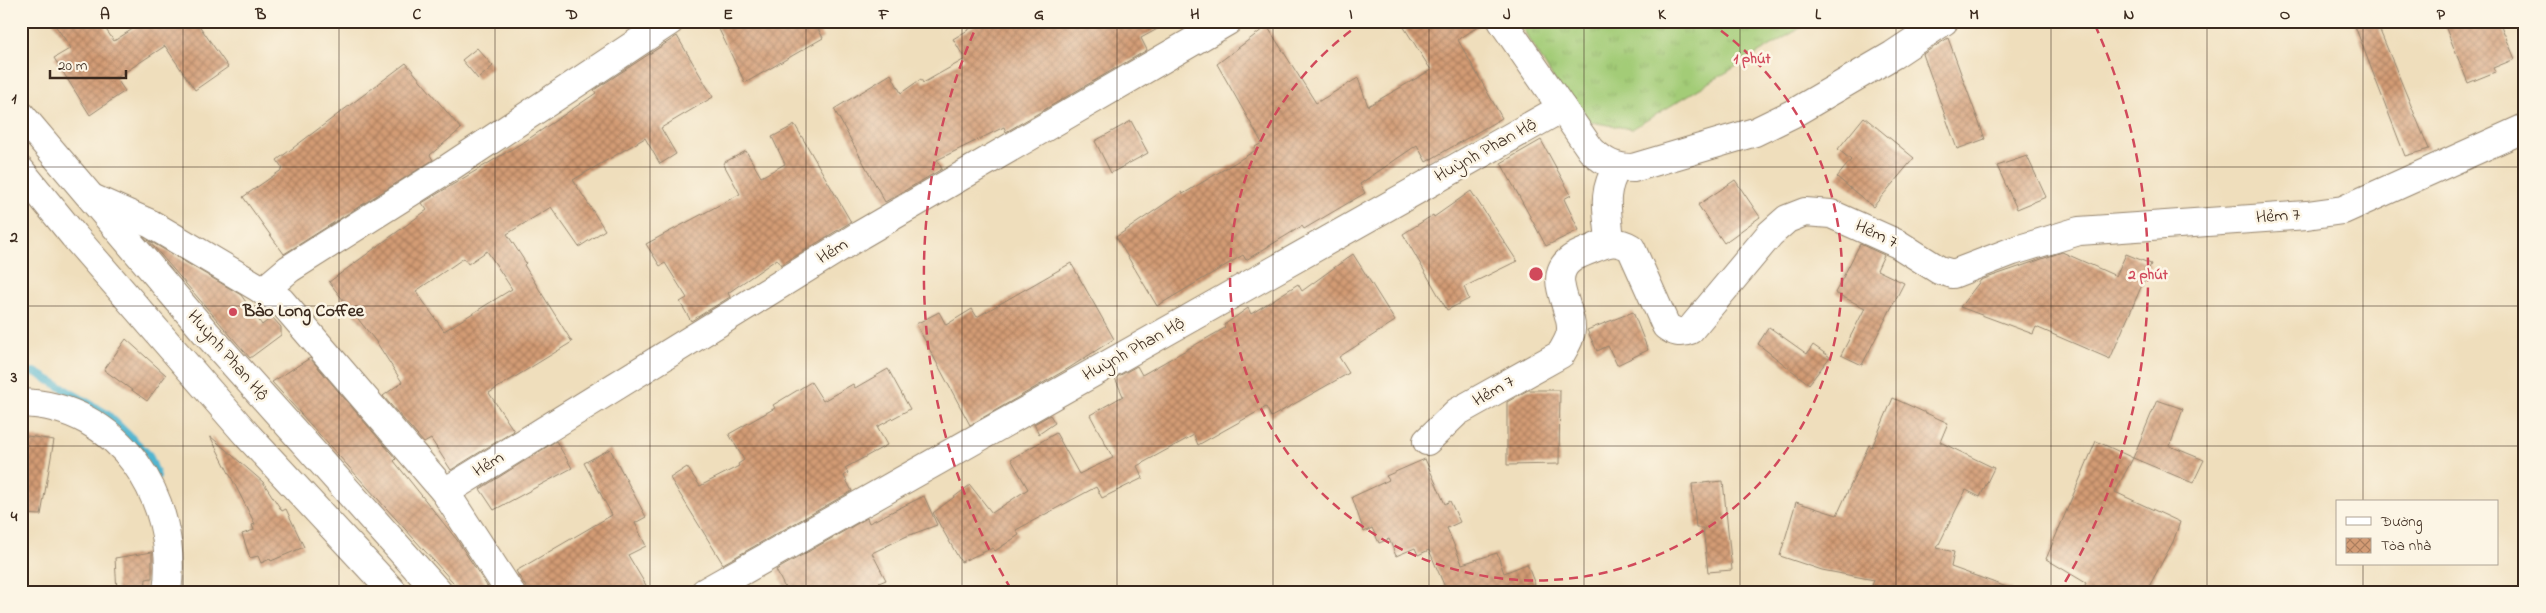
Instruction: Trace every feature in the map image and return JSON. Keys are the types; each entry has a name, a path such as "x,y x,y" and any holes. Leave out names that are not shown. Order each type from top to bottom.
{"street":[{"path":"263,291 289,269 447,169 670,21"},
{"name":"Hẻm","path":"445,492 860,235 1228,21"},
{"path":"1502,21 1591,150 1601,160 1617,168 1633,168 1755,132 1792,114 1893,55 1944,21"},
{"name":"Huỳnh Phan Hộ","path":"705,592 1562,108"},
{"name":"Huỳnh Phan Hộ","path":"21,115 206,333 438,592"},
{"name":"Hẻm 7","path":"1427,441 1457,412 1561,354 1568,342 1571,328 1560,282 1562,269 1570,259 1610,241 1620,241 1631,248 1666,326 1673,332 1682,333 1690,330 1770,234 1788,218 1805,212 1831,214 1898,244 1939,270 1952,274 2013,251 2080,231 2307,216 2343,210 2525,128"},
{"path":"1610,241 1606,196 1608,181 1617,168"},
{"name":"Huỳnh Phan Hộ","path":"21,171 74,236 248,436 393,592"},
{"path":"92,198 151,224 281,301 445,492 510,592"},
{"path":"21,403 40,404 65,409 90,420 112,436 136,464 152,489 162,516 168,547 167,592"}],"green space":[{"path":"1518,21 1812,21 1632,129 1579,120"}],"building":[{"path":"52,21 100,21 114,41 145,21 196,21 228,67 195,90 165,46 116,78 125,91 90,115 54,58 71,48"},
{"path":"715,21 814,21 823,38 745,83"},
{"path":"983,21 1172,21 1141,38 1147,50 1006,132 1004,127 937,160 942,169 885,202 834,109 891,74 901,93 921,79 923,83 965,59 953,39"},
{"path":"1400,21 1486,21 1458,40 1502,118 1426,162 1417,145 1360,184 1365,193 1304,229 1302,226 1246,260 1243,255 1157,306 1116,237 1182,192 1183,194 1256,150 1255,147 1262,143 1217,64 1267,26 1316,103 1358,78 1368,106 1431,70"},
{"path":"2353,21 2376,21 2429,149 2405,156"},
{"path":"2443,21 2499,21 2515,59 2493,68 2495,72 2468,83"},
{"path":"677,36 713,97 661,128 676,154 660,164 645,138 573,180 605,230 579,247 551,207 507,234 572,342 489,393 514,431 451,470 431,439 424,443 383,396 402,382 377,343 329,282 427,210 422,203 527,140 596,93 594,90","holes":["487,251 512,289 444,331 416,291 464,258 468,264"]},
{"path":"1948,38 1985,139 1957,149 1923,54"},
{"path":"477,48 493,66 478,79 462,60"},
{"path":"406,63 461,129 430,155 433,160 284,254 243,197 283,169 277,160"},
{"path":"1864,117 1914,158 1873,207 1837,177 1851,160 1838,149"},
{"path":"1131,121 1148,153 1111,173 1095,141"},
{"path":"795,125 851,222 781,265 777,259 728,293 730,297 691,321 680,302 687,298 665,263 660,266 646,244 740,194 723,163 746,151 761,177 785,164 772,137"},
{"path":"1541,140 1571,195 1564,199 1579,230 1546,246 1501,163"},
{"path":"2027,156 2046,197 2017,209 1997,166"},
{"path":"1735,180 1760,217 1724,243 1698,205"},
{"path":"1471,191 1517,261 1464,287 1469,299 1447,310 1403,234 1433,215 1434,217"},
{"path":"148,240 241,295 262,325 272,317 281,327 281,335 250,358"},
{"path":"1860,244 1884,255 1877,270 1904,283 1862,365 1841,355 1865,308 1835,293"},
{"path":"2062,252 2116,276 2126,254 2151,264 2110,359 2036,327 2033,334 1960,307 1981,280"},
{"path":"1353,254 1395,321 1339,357 1349,373 1271,417 1266,407 1198,445 1194,435 1137,466 1143,478 1102,498 1096,487 1016,530 1019,535 995,551 993,548 961,562 933,513 970,485 992,513 1028,489 1011,459 1056,433 1079,474 1113,458 1090,415 1123,396 1115,378 1137,366 1142,375 1225,328 1224,325 1248,308 1251,314 1298,284 1302,291"},
{"path":"1071,263 1114,339 1069,368 970,425 916,324 939,312 946,325 972,309 977,317"},
{"path":"1633,312 1648,350 1617,365 1608,346 1597,351 1587,330"},
{"path":"1769,327 1807,354 1813,345 1830,357 1809,384 1758,344"},
{"path":"126,339 166,375 147,401 104,370"},
{"path":"310,358 396,459 394,461 457,540 491,592 462,592 272,382"},
{"path":"888,369 910,409 877,427 887,445 845,468 848,473 844,476 852,491 723,564 670,478 687,467 700,486 739,466 738,464 744,460 729,434 775,408 773,405 811,382 823,401 853,384 855,388"},
{"path":"1528,390 1560,390 1559,464 1507,465 1507,402"},
{"path":"1893,398 1948,423 1940,442 1994,468 1980,497 1966,490 1937,548 1954,552 1951,567 2012,589 2012,592 1890,592 1891,590 1872,586 1874,580 1822,570 1780,556 1796,502 1837,515 1869,445 1872,447"},
{"path":"2157,400 2183,409 2170,446 2204,460 2193,483 2133,458"},
{"path":"1050,415 1055,423 1039,434 1034,424"},
{"path":"21,435 54,440 41,515 21,514"},
{"path":"210,436 263,482 282,511 286,509 304,547 271,561 270,559 261,563 258,556 250,558 242,534 254,530 252,525 255,524"},
{"path":"556,441 572,468 494,510 480,489"},
{"path":"2096,441 2133,458 2115,492 2180,522 2173,542 2146,592 2082,592 2086,583 2046,559"},
{"path":"610,449 646,517 635,523 646,546 628,555 650,592 529,592 516,571 612,515 584,463"},
{"path":"1425,459 1445,504 1450,501 1460,522 1447,528 1462,564 1497,553 1504,573 1527,564 1538,592 1447,592 1429,550 1418,555 1415,548 1396,556 1389,539 1379,543 1372,528 1364,532 1352,497 1389,480 1386,476"},
{"path":"1723,481 1732,570 1708,572 1703,528 1696,528 1692,484"},
{"path":"924,496 937,525 907,536 872,553 886,580 879,583 883,592 787,592 776,570 867,518 869,523"},
{"path":"152,552 152,578 146,579 145,592 117,592 115,558"}],"waterway":[{"path":"21,373 35,372 107,414 149,455 157,476"}],"place":[{"name":"Bảo Long Coffee","path":"233,312"}]}
